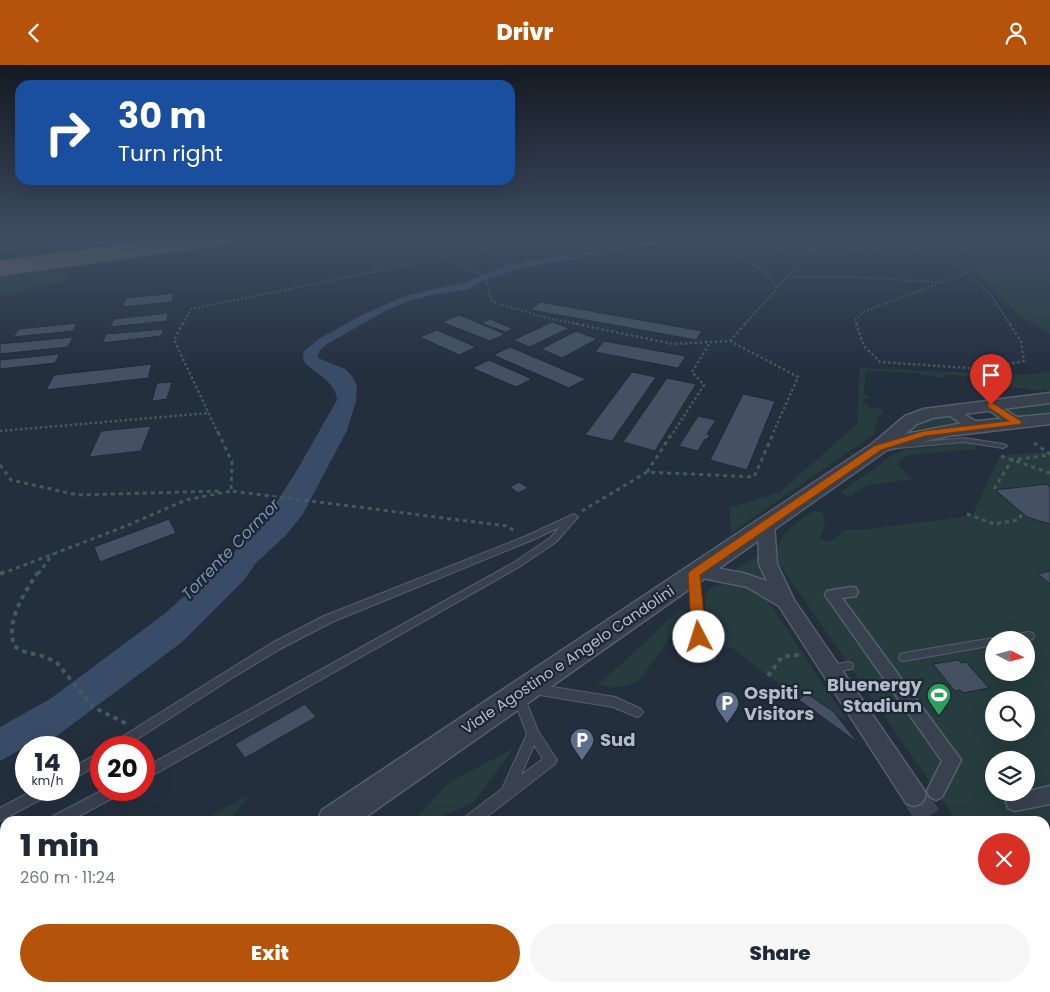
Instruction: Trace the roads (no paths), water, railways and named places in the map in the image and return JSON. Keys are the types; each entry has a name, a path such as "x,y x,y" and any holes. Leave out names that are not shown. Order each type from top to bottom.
{"street":[{"name":"Viale Agostino e Angelo Candolini","path":"340,816 878,448 911,420 930,413 1050,398"},
{"path":"991,405 1017,423"},
{"path":"951,410 975,427"},
{"name":"Viale Agostino e Angelo Candolini","path":"878,448 919,435 1050,419"},
{"path":"766,524 768,564 786,603"},
{"path":"696,572 751,580 774,593 786,603 839,667 914,795"},
{"path":"851,592 832,595 952,760 936,791"},
{"path":"1015,802 1050,795"}],"lane":[{"path":"878,448 964,440 1003,446"},
{"path":"134,736 228,675 328,619 527,539 574,517 553,540 516,565 155,768"},
{"path":"696,572 699,637 703,647 710,656"},
{"path":"904,657 985,643"},
{"path":"478,816 551,760 533,734 522,691 615,702 637,712"},
{"path":"507,794 533,734"},
{"path":"368,813 383,787"},
{"path":"0,815 26,801"},
{"path":"67,816 95,801"}],"water":[{"path":"461,283 479,283 469,289 431,295 387,310 327,344 319,351 318,358 345,369 352,376 357,386 356,401 347,430 303,514 286,535 255,564 244,580 182,642 57,736 15,736 15,753 0,761 0,727 50,699 163,615 234,552 264,519 296,472 337,400 336,394 329,383 304,362 304,351 320,338 364,314 405,296"}],"tunnel":[{"path":"914,795 928,816"}],"place":[{"name":"Bluenergy Stadium","path":"939,716"},
{"name":"Ospiti - Visitors","path":"727,724"},
{"name":"Sud","path":"582,761"}],"water label":[{"name":"Torrente Cormor","path":"230,549"}]}
